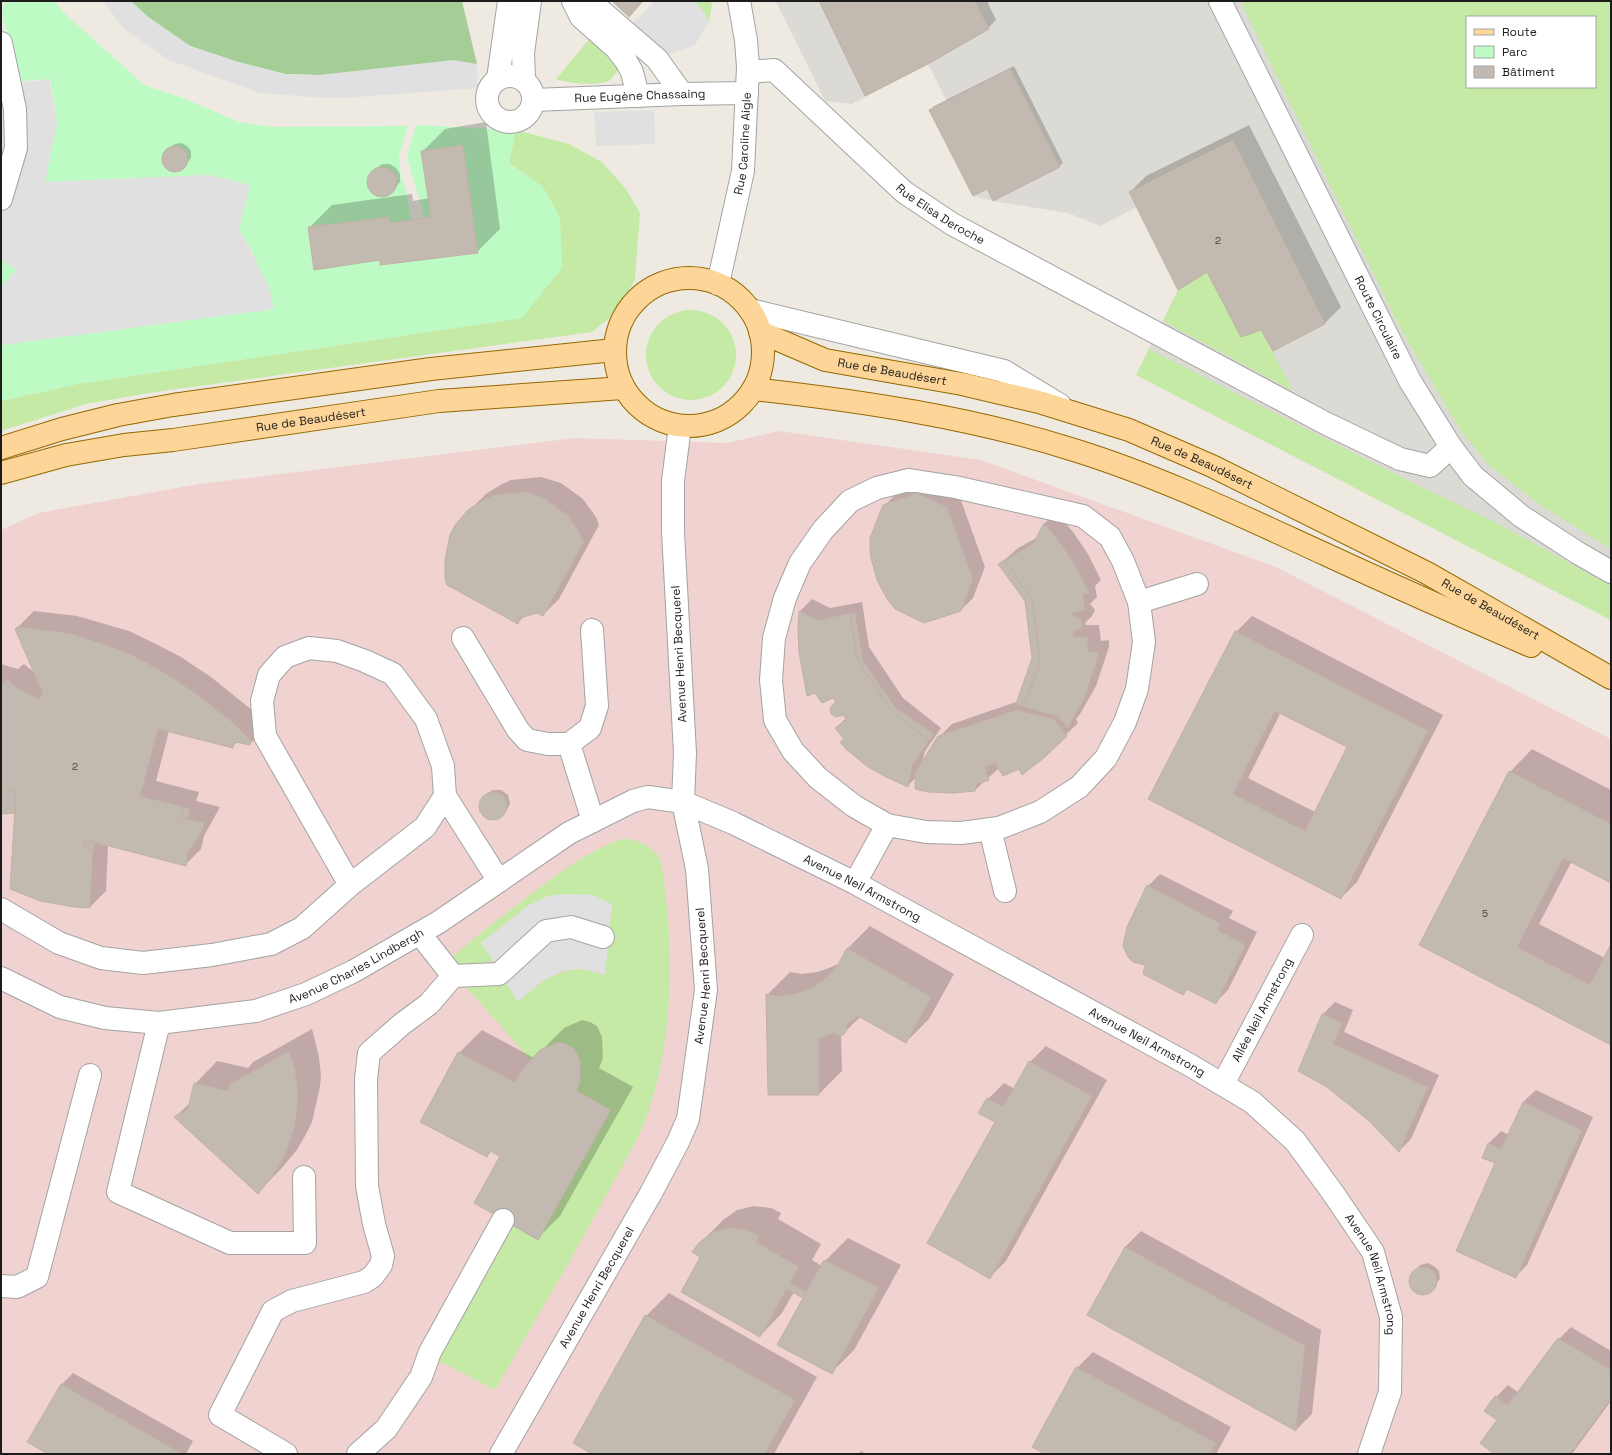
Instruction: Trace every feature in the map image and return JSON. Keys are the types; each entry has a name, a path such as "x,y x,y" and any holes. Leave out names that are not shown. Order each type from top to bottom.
{"main road":[{"path":"690,278 718,284 736,294 750,310 760,332 762,361 753,389 734,411 708,424 680,426 647,414 623,388 616,370 614,350 620,322 637,298 662,282 690,278"},
{"name":"Rue de Beaudésert","path":"760,332 825,360 962,384 1040,402 1129,430 1212,466 1427,573 1611,679"},
{"path":"1,448 62,429 118,415 173,405 431,370 614,350"},
{"name":"Rue de Beaudésert","path":"1,473 66,455 124,444 173,440 439,401 623,388"},
{"name":"Rue de Beaudésert","path":"753,389 820,396 953,419 1021,434 1075,450 1126,468 1265,526 1417,597 1611,679"}],"street":[{"path":"498,79 509,1"},
{"path":"524,80 523,53 530,1"},
{"path":"573,1 581,17 616,48 626,61 632,72 638,96"},
{"path":"587,1 593,4 657,59 682,94"},
{"name":"Rue Caroline Aigle","path":"718,284 743,171 748,72 746,40 739,1"},
{"name":"Route Circulaire","path":"1220,1 1410,381 1451,447 1473,476 1521,516 1578,553 1611,572"},
{"path":"1,42 15,109 16,148 1,199"},
{"name":"Rue Elisa Deroche","path":"748,72 774,70 904,192 952,224 1157,334 1325,423 1400,459 1430,466 1451,447"},
{"path":"507,75 516,76 524,80 530,85 533,92 534,100 530,112 521,120 512,122 504,122 496,118 487,104 486,96 492,83 507,75"},
{"name":"Rue Eugène Chassaing","path":"534,100 747,93"},
{"path":"750,310 1004,371 1073,413"},
{"name":"Avenue Henri Becquerel","path":"501,1454 651,1193 678,1142 688,1119 706,990 697,869 683,802 685,753 673,532 673,481 680,426"},
{"path":"909,480 955,487 1083,516 1110,536 1123,561 1139,602 1144,642 1137,689 1125,722 1106,758 1079,787 1040,812 999,828 961,833 926,832 888,826 854,806 818,778 793,751 775,720 771,680 774,638 785,598 800,563 823,530 850,501 877,488 909,480"},
{"path":"1139,602 1197,584"},
{"path":"464,638 518,730 527,740 548,744 569,744 590,728 597,706 592,630"},
{"path":"350,886 265,736 262,701 269,675 285,657 309,648 337,651 365,661 393,674 426,719 443,766 445,796 499,881"},
{"path":"569,744 593,822"},
{"path":"1,909 59,943 101,958 143,963 212,955 271,944 302,928 350,886 425,828 445,796"},
{"name":"Avenue Charles Lindbergh","path":"1,978 60,1007 106,1018 159,1023 256,1011 299,996 354,971 420,934 569,833 633,801 648,797 683,802"},
{"name":"Avenue Neil Armstrong","path":"683,802 733,823 855,883 1224,1084 1252,1102 1295,1142 1333,1193 1373,1252 1391,1317 1390,1392 1369,1454"},
{"path":"855,883 888,826"},
{"path":"990,829 1005,891"},
{"path":"286,1454 220,1415 273,1311 292,1301 364,1282 373,1276 382,1265 383,1256 374,1224 367,1186 366,1079 369,1053 402,1024 429,1004 453,976 499,974 546,931 571,927 603,937"},
{"path":"420,934 453,976"},
{"name":"Allée Neil Armstrong","path":"1224,1084 1302,936"},
{"path":"159,1023 118,1192 230,1243 305,1244 304,1177"},
{"path":"1,1286 17,1287 37,1277 90,1074"},
{"path":"358,1454 386,1429 421,1377 430,1352 503,1220"}],"shaded area":[{"path":"103,1 131,1 148,17 190,46 238,62 285,74 319,75 453,60 477,64 478,88 345,98 260,93 169,60 124,29"},
{"path":"655,1 694,1 703,11 709,22 695,45 663,56 630,26"},
{"path":"776,1 1611,1 1611,620 1136,375 1178,290 1137,207 1100,226 1068,213 993,201 973,196 929,110 947,101 928,64 852,104 825,101"},
{"path":"49,79 57,122 45,182 209,175 250,185 239,228 269,286 274,309 1,345 1,288 16,270 1,259 1,82 32,82"},
{"path":"654,110 655,144 596,146 594,112"},
{"path":"779,431 981,460 1276,567 1611,739 1611,1454 1,1454 1,530 38,513 199,484 575,438 727,443"},
{"path":"566,894 593,895 612,904 605,975 582,969 564,970 542,981 518,1002 481,943 529,905 548,896"}],"green space":[{"path":"4,1 55,1 63,12 144,85 183,98 239,122 273,127 408,126 399,155 401,178 406,189 411,220 390,223 389,217 308,227 314,269 380,260 380,265 477,252 463,145 422,151 431,217 424,218 407,158 416,125 516,130 509,163 543,187 560,217 562,268 522,318 77,384 1,401 1,345 274,309 252,251 239,228 249,185 209,175 44,182 57,122 50,79 22,81 2,15"},
{"path":"131,1 462,1 477,64 319,75 285,74 238,62 190,46 148,17"},
{"path":"694,1 711,1 712,4 709,22 703,11"},
{"path":"1245,1 1611,1 1611,549 1539,504 1489,465 1461,431 1400,328 1242,5"},
{"path":"592,36 619,68 614,76 606,82 594,84 574,83 556,79"},
{"path":"516,130 569,144 602,162 626,189 640,213 635,279 620,310 592,332 155,392 86,404 1,431 1,401 77,384 522,318 543,187 509,163"},
{"path":"1,259 16,270 1,288"},
{"path":"1207,272 1241,337 1261,330 1293,391 1163,321 1178,290"},
{"path":"691,310 708,313 723,323 733,338 736,355 733,372 723,387 708,397 691,400 674,397 659,387 649,372 646,355 649,338 659,323 674,313"},
{"path":"1149,349 1421,487 1495,522 1611,586 1611,620 1136,375"},
{"path":"621,839 638,841 645,844 655,852 658,855 664,876 669,927 670,988 664,1050 658,1080 639,1136 571,1259 495,1390 439,1361 453,1333 514,1226 538,1240 610,1110 577,1091 581,1075 581,1063 577,1053 573,1049 559,1042 546,1047 531,1060 464,985 503,977 518,1001 546,979 562,972 583,969 605,975 529,905 481,943 493,960 483,965 466,967 456,964 452,957 505,913 558,874 588,854"}],"building":[{"path":"612,1 643,1 629,17"},
{"path":"819,1 975,1 989,29 928,64 865,96"},
{"path":"1010,69 1060,167 993,201 987,189 973,196 929,110"},
{"path":"1233,140 1325,324 1273,351 1261,330 1241,337 1207,272 1178,290 1129,192"},
{"path":"463,145 478,253 380,265 380,260 314,270 308,227 389,217 390,223 431,217 421,151"},
{"path":"175,146 184,150 188,159 184,168 175,172 166,168 162,159 166,150"},
{"path":"382,167 393,171 397,182 393,193 382,197 371,193 367,182 371,171"},
{"path":"524,492 545,499 567,515 580,533 584,542 543,616 537,613 520,618 518,624 447,585 445,578 445,560 450,535 455,525 468,510 494,495"},
{"path":"917,493 947,507 973,579 961,611 924,623 895,609 887,599 877,580 870,548 870,538 883,505"},
{"path":"1044,523 1076,566 1089,593 1083,595 1085,610 1073,613 1073,616 1079,617 1083,623 1081,629 1073,631 1074,637 1087,637 1089,652 1098,651 1097,660 1084,699 1068,728 1057,716 1024,707 1040,661 1032,600 1005,560 1033,544"},
{"path":"1005,560 1032,600 1040,661 1024,707 1016,704 1032,658 1025,601 998,564"},
{"path":"799,611 818,620 850,613 857,659 891,710 929,741 913,764 908,787 868,767 847,750 840,742 844,739 835,728 846,720 844,715 836,717 831,714 830,709 833,704 836,703 833,698 822,703 815,693 807,696 799,652"},
{"path":"855,612 863,661 896,708 934,734 929,741 891,710 857,659 850,613"},
{"path":"17,627 76,635 112,647 140,659 165,673 195,693 231,721 251,741 250,745 235,742 233,748 158,729 140,796 184,807 181,817 205,823 198,838 188,852 186,866 86,840 84,848 93,850 90,908 74,907 40,901 10,889 16,793 1,784 1,684 7,679 18,688 38,699 43,694 15,629"},
{"path":"1235,631 1428,731 1341,899 1148,799","holes":["1275,711 1347,747 1305,831 1233,794"]},
{"path":"1016,710 1054,719 1067,736 1045,757 1022,775 1019,769 1003,776 995,763 985,767 989,780 977,784 975,791 953,793 928,792 915,789 915,773 938,736"},
{"path":"1509,771 1611,824 1611,883 1563,858 1517,947 1590,985 1611,944 1611,1045 1419,945"},
{"path":"1,784 16,793 15,813 1,814"},
{"path":"493,792 503,796 507,806 503,816 493,820 483,816 479,806 483,796"},
{"path":"184,807 190,809 188,819 181,817"},
{"path":"86,840 95,843 93,850 84,848"},
{"path":"1147,885 1221,924 1217,930 1246,945 1216,1004 1187,989 1183,995 1143,974 1145,965 1133,962 1128,957 1123,946 1127,927"},
{"path":"847,948 931,997 906,1043 858,1016 846,1025 847,1030 843,1035 839,1036 833,1033 819,1039 819,1095 768,1095 766,994 779,996 793,994 805,991 818,984 837,966"},
{"path":"1322,1014 1342,1023 1333,1044 1428,1087 1399,1152 1368,1120 1327,1087 1298,1071"},
{"path":"558,1042 567,1044 574,1049 580,1060 580,1081 577,1091 611,1110 538,1240 474,1203 500,1156 490,1151 487,1157 420,1122 458,1052 514,1082 527,1064 540,1050"},
{"path":"289,1051 295,1070 298,1090 294,1129 283,1160 258,1194 174,1117 188,1109 194,1083 228,1091 229,1085"},
{"path":"1029,1061 1092,1096 990,1279 927,1243 995,1122 978,1113 987,1098 1003,1107"},
{"path":"1523,1102 1582,1130 1516,1278 1456,1251 1495,1163 1482,1158 1488,1143 1501,1149"},
{"path":"730,1228 742,1229 754,1233 759,1236 756,1242 799,1267 790,1283 806,1292 824,1260 879,1288 832,1374 777,1345 803,1298 787,1289 760,1337 681,1292 700,1257 692,1252 699,1243 713,1232"},
{"path":"1125,1247 1305,1346 1296,1431 1087,1315"},
{"path":"1423,1267 1433,1271 1437,1281 1433,1291 1423,1295 1413,1291 1409,1281 1413,1271"},
{"path":"645,1315 795,1400 765,1454 592,1454 573,1443"},
{"path":"1558,1338 1611,1370 1611,1399 1570,1454 1494,1454 1480,1443 1497,1420 1484,1411 1495,1396 1508,1405"},
{"path":"1076,1367 1216,1443 1210,1454 1045,1454 1032,1447"},
{"path":"61,1384 182,1454 48,1454 27,1442"}]}
